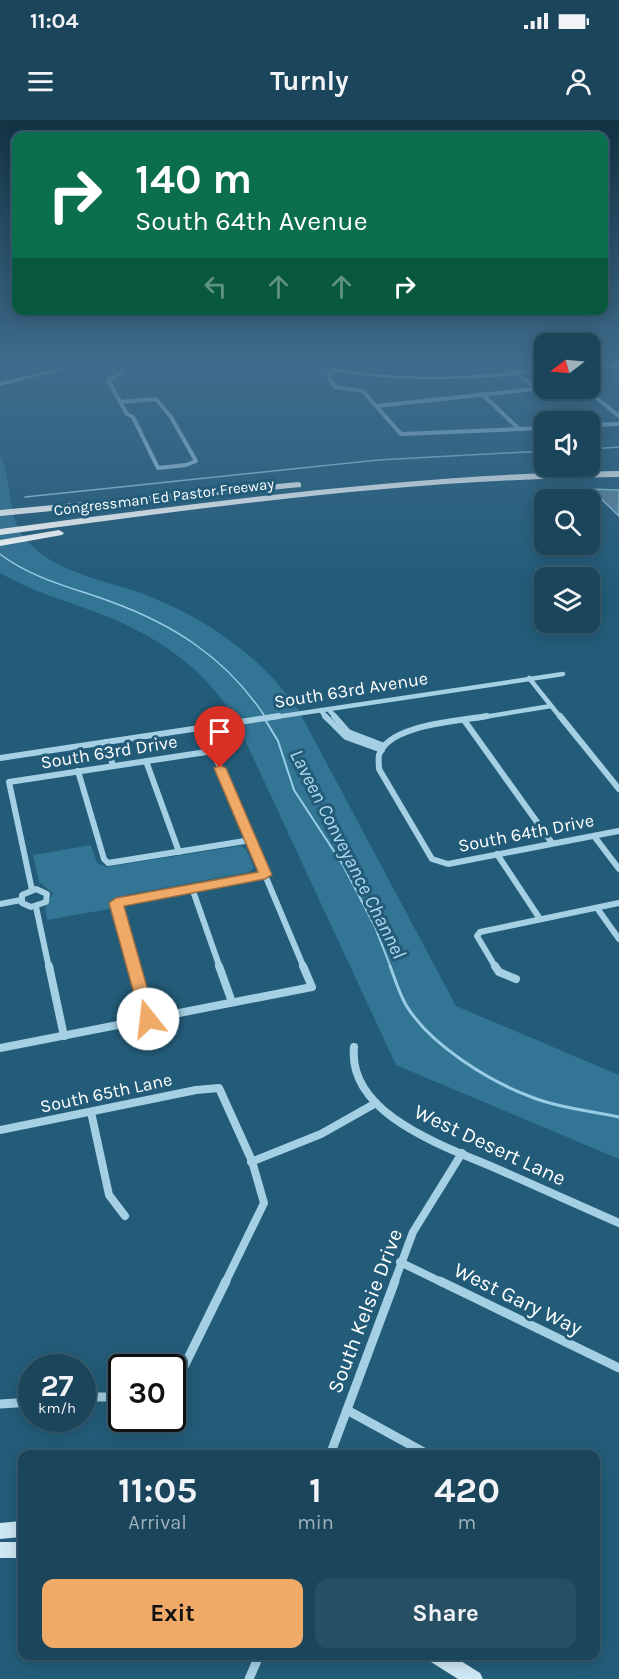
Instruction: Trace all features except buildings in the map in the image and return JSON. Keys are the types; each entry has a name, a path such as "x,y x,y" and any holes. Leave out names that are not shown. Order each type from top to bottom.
{"highway":[{"path":"600,466 619,466"},
{"name":"Congressman Ed Pastor Freeway","path":"0,532 402,474 534,467"},
{"name":"Congressman Ed Pastor Freeway","path":"0,524 303,489 438,479 619,475"},
{"path":"0,513 303,489"},
{"path":"0,543 303,489"}],"main road":[{"path":"0,1531 18,1529"},
{"path":"0,1550 18,1550"},
{"path":"443,1660 474,1679"}],"street":[{"path":"142,435 158,468 186,465 196,461 181,435"},
{"name":"South 63rd Avenue","path":"0,758 563,674"},
{"path":"529,678 619,789"},
{"path":"383,748 410,729 551,706"},
{"path":"329,710 348,732 383,748"},
{"path":"321,711 341,736 383,748"},
{"path":"464,720 552,843"},
{"path":"106,742 113,766"},
{"name":"South 64th Drive","path":"383,748 379,769 432,859 439,862 448,864 619,831"},
{"name":"South 63rd Drive","path":"32,890 9,782 213,751 251,840"},
{"path":"146,761 179,852"},
{"path":"0,1048 312,987 251,840 108,863 104,859 78,771"},
{"path":"594,836 619,869"},
{"path":"497,854 540,919"},
{"path":"148,1019 116,903 265,875"},
{"path":"192,888 232,1002"},
{"path":"32,890 43,891 48,897 46,902 36,906 27,906 21,900 25,892 32,890"},
{"path":"0,904 21,900"},
{"path":"516,979 499,972 477,936 480,932 619,903"},
{"path":"36,906 64,1035"},
{"path":"597,908 619,939"},
{"name":"West Desert Lane","path":"354,1047 351,1060 359,1081 376,1103 411,1130 619,1223"},
{"name":"South 65th Lane","path":"0,1131 196,1090 219,1088 251,1162"},
{"path":"186,1362 264,1203 263,1185 251,1162 321,1134 376,1103"},
{"path":"91,1112 109,1195 125,1216"},
{"name":"South Kelsie Drive","path":"332,1450 413,1232 462,1153"},
{"name":"West Gary Way","path":"400,1262 619,1368"},
{"path":"0,1404 18,1403"},
{"path":"347,1410 420,1450"},
{"path":"249,1679 256,1660"}],"shaded area":[{"path":"0,454 14,518 23,536 35,549 65,567 149,596 214,629 269,674 299,711 236,721 210,685 194,669 158,642 119,621 36,590 0,573"},
{"path":"600,489 619,490 619,516 600,498"},
{"path":"301,715 456,1006 619,1075 619,1159 396,1065 238,725"},
{"path":"91,845 97,863 106,867 240,846 246,849 254,868 249,872 125,895 114,900 109,909 47,920 45,909 53,893 39,882 33,855"}],"waterway":[{"path":"600,448 619,447"},
{"path":"25,497 378,460 534,452"},
{"name":"Laveen Conveyance Channel","path":"0,554 39,576 132,610 176,632 196,645 233,676 264,715"},
{"name":"Laveen Conveyance Channel","path":"266,721 278,741 294,790 343,865 375,927 391,968"},
{"name":"Laveen Conveyance Channel","path":"390,966 399,991 417,1020 445,1048 480,1072 534,1098 565,1107 619,1117"}],"route":[{"path":"148,1019 116,903 265,875 220,768"}]}
